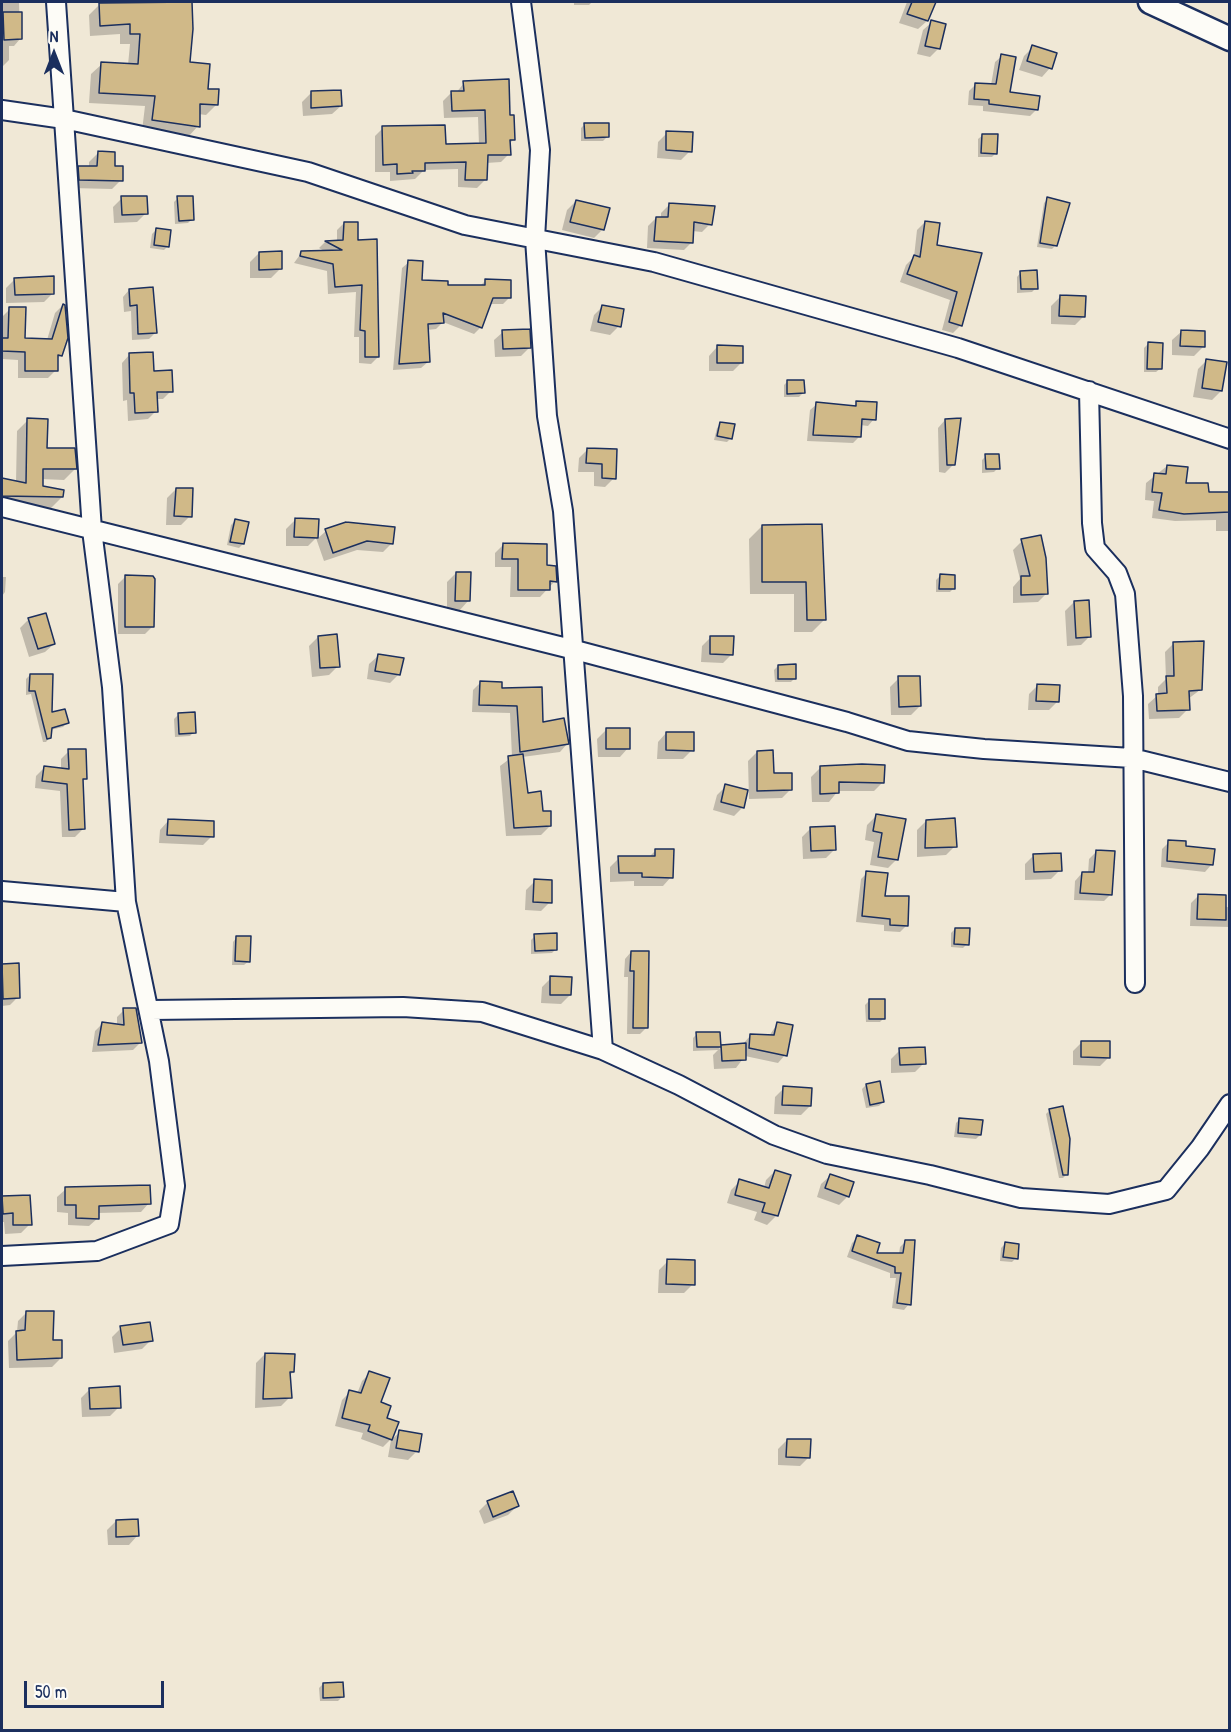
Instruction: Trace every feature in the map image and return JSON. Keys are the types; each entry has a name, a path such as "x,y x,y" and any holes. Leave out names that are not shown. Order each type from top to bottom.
{"main road":[{"path":"1150,2 1176,7 1230,39"}],"street":[{"path":"2,1256 97,1251 169,1224 175,1186 151,1010 126,902 112,687 92,531 56,2"},
{"path":"521,2 540,150 535,238 547,416 563,511 603,1050"},
{"path":"2,110 64,119 308,172 465,225 654,262 957,348 1230,439"},
{"path":"1089,391 1092,523 1095,548 1117,573 1125,594 1133,696 1135,983"},
{"path":"2,507 575,651 847,722 908,741 1132,758 1230,782"},
{"path":"2,891 126,902"},
{"path":"151,1010 403,1007 482,1012 603,1050 678,1085 774,1136 827,1154 930,1175 1021,1198 1109,1204 1166,1190 1200,1148 1230,1104"}],"building":[{"path":"192,2 193,29 190,62 210,64 208,89 219,89 218,105 200,104 200,127 152,120 155,96 99,93 101,62 138,64 140,34 130,34 130,24 100,26 99,3"},
{"path":"912,2 936,2 928,21 907,14"},
{"path":"3,12 22,12 22,39 4,40"},
{"path":"931,20 946,24 940,49 925,46"},
{"path":"1032,45 1057,53 1052,69 1027,61"},
{"path":"1001,54 1016,57 1010,92 1040,96 1038,110 989,104 989,100 974,99 975,83 996,84"},
{"path":"509,79 510,115 514,115 515,140 510,140 511,155 488,155 487,180 465,180 466,162 425,163 425,171 397,174 397,164 383,165 382,126 445,125 446,144 486,143 485,110 452,111 451,91 464,91 463,81"},
{"path":"341,90 342,106 311,108 311,91"},
{"path":"584,123 609,123 609,137 585,138"},
{"path":"666,131 693,132 692,152 666,150"},
{"path":"982,134 998,134 997,154 981,153"},
{"path":"98,151 115,152 115,166 123,166 123,181 79,180 78,166 97,166"},
{"path":"121,196 147,196 148,214 122,215"},
{"path":"177,196 193,196 194,220 179,221"},
{"path":"1047,197 1070,203 1057,246 1040,243"},
{"path":"576,200 610,208 604,230 570,222"},
{"path":"669,203 715,206 712,225 694,222 693,243 654,241 656,217 668,217"},
{"path":"925,221 940,223 937,245 982,253 962,326 949,322 957,292 907,274 914,255 920,257"},
{"path":"344,222 358,222 358,240 377,239 379,357 365,357 365,331 360,330 362,285 335,287 333,264 300,256 301,251 342,250 325,241 343,240"},
{"path":"156,228 171,230 169,247 154,245"},
{"path":"282,251 282,269 259,270 259,252"},
{"path":"408,260 423,261 422,280 448,281 448,285 485,285 485,279 511,280 511,298 493,298 482,328 443,313 444,323 428,324 430,362 399,364"},
{"path":"1037,270 1038,289 1021,289 1020,271"},
{"path":"54,276 54,294 15,295 14,278"},
{"path":"153,287 157,333 138,334 137,305 130,306 129,289"},
{"path":"1060,295 1086,296 1085,317 1059,316"},
{"path":"63,304 65,305 68,338 62,356 58,355 58,371 25,371 25,352 2,351 2,338 8,338 9,307 26,307 25,338 52,339"},
{"path":"602,305 624,309 621,327 598,322"},
{"path":"530,329 531,348 503,349 502,330"},
{"path":"1181,330 1205,331 1205,347 1180,346"},
{"path":"1148,342 1163,343 1162,369 1147,369"},
{"path":"717,345 743,346 743,363 717,363"},
{"path":"153,352 154,371 172,370 173,392 157,392 158,412 135,413 134,393 130,393 129,353"},
{"path":"1206,359 1227,362 1222,391 1202,388"},
{"path":"787,380 804,380 805,393 787,394"},
{"path":"856,401 877,402 876,420 862,419 861,437 813,435 816,402 856,406"},
{"path":"27,418 48,419 47,448 75,448 77,469 43,469 43,486 64,490 63,497 2,496 2,478 26,483"},
{"path":"961,418 955,465 947,465 945,419"},
{"path":"720,422 735,424 732,439 717,436"},
{"path":"587,448 617,449 616,479 602,478 602,464 586,463"},
{"path":"985,454 999,454 1000,469 986,469"},
{"path":"1167,465 1188,467 1186,483 1208,483 1209,492 1230,492 1230,512 1184,514 1159,510 1162,493 1152,492 1154,473 1166,474"},
{"path":"176,488 193,488 192,517 174,516"},
{"path":"295,518 319,519 318,538 294,537"},
{"path":"235,519 249,522 244,544 230,542"},
{"path":"346,522 395,527 393,544 367,541 333,553 325,529"},
{"path":"822,524 826,620 807,620 806,582 762,582 762,525"},
{"path":"1041,535 1046,558 1048,594 1021,595 1021,576 1030,576 1021,539"},
{"path":"503,543 547,544 547,565 556,566 557,582 550,581 550,590 518,590 518,559 502,559"},
{"path":"456,572 471,572 470,601 455,601"},
{"path":"940,574 955,575 955,589 939,589"},
{"path":"125,575 153,576 155,579 154,627 125,627"},
{"path":"1089,600 1091,637 1076,638 1074,601"},
{"path":"46,613 55,644 38,649 28,618"},
{"path":"337,634 340,667 320,668 318,636"},
{"path":"710,636 734,636 733,655 710,654"},
{"path":"1204,641 1202,690 1189,691 1190,710 1157,711 1156,694 1167,693 1166,676 1174,676 1173,642"},
{"path":"378,654 404,658 400,675 375,671"},
{"path":"796,664 796,679 778,679 778,665"},
{"path":"30,674 53,674 52,712 65,709 69,723 52,728 51,738 47,739 35,691 29,691"},
{"path":"898,676 920,676 921,706 899,707"},
{"path":"480,681 502,682 502,688 542,687 543,722 564,718 569,744 520,752 517,706 479,705"},
{"path":"1037,684 1060,685 1059,702 1036,701"},
{"path":"195,712 196,733 179,734 178,713"},
{"path":"606,728 630,728 630,749 606,749"},
{"path":"666,732 694,732 694,751 666,750"},
{"path":"68,749 86,749 87,779 83,779 85,829 69,830 67,784 42,781 44,766 69,769"},
{"path":"773,750 774,773 792,773 792,790 757,791 757,751"},
{"path":"523,754 528,793 541,791 543,811 551,811 551,826 514,828 508,756"},
{"path":"885,765 884,783 839,782 839,793 820,794 820,766"},
{"path":"725,784 748,790 744,808 721,802"},
{"path":"876,814 906,819 898,860 878,857 882,833 873,831"},
{"path":"955,818 957,847 925,848 926,820"},
{"path":"168,819 214,821 214,837 167,835"},
{"path":"835,826 836,850 811,851 810,827"},
{"path":"1168,840 1186,841 1186,846 1215,849 1213,865 1167,861"},
{"path":"655,849 674,849 673,878 642,877 642,873 619,873 618,856 655,856"},
{"path":"1096,850 1115,851 1112,895 1080,893 1082,872 1094,872"},
{"path":"1061,853 1062,871 1034,872 1033,854"},
{"path":"866,871 888,873 885,896 909,896 908,926 890,925 890,919 862,916"},
{"path":"534,879 552,880 552,903 533,902"},
{"path":"1198,894 1226,895 1226,920 1197,919"},
{"path":"955,928 970,928 969,945 954,944"},
{"path":"557,933 557,950 535,951 534,934"},
{"path":"236,936 251,936 250,962 235,961"},
{"path":"631,951 649,951 648,1028 633,1028 634,971 630,971"},
{"path":"19,963 20,998 3,999 2,964"},
{"path":"550,976 572,977 571,995 550,995"},
{"path":"869,999 885,999 885,1019 869,1019"},
{"path":"123,1008 136,1008 142,1043 98,1045 102,1022 124,1025"},
{"path":"777,1022 793,1025 787,1056 749,1048 750,1034 774,1035"},
{"path":"696,1032 720,1032 721,1047 697,1047"},
{"path":"1081,1041 1110,1041 1110,1058 1081,1057"},
{"path":"746,1043 746,1060 722,1061 721,1045"},
{"path":"925,1047 926,1064 900,1065 899,1048"},
{"path":"880,1081 884,1102 870,1105 866,1084"},
{"path":"783,1086 812,1088 811,1106 782,1105"},
{"path":"1063,1106 1070,1139 1068,1175 1063,1175 1049,1109"},
{"path":"959,1118 983,1120 981,1135 958,1133"},
{"path":"775,1170 791,1175 778,1216 762,1212 765,1203 735,1195 739,1179 769,1188"},
{"path":"830,1174 854,1182 849,1197 825,1188"},
{"path":"150,1185 151,1204 99,1206 99,1219 76,1218 76,1205 65,1205 65,1187"},
{"path":"30,1195 32,1225 13,1225 13,1213 3,1214 2,1196"},
{"path":"857,1235 880,1243 877,1253 903,1253 905,1240 915,1240 911,1305 897,1303 901,1273 895,1273 895,1267 852,1251"},
{"path":"1005,1242 1019,1244 1018,1259 1003,1257"},
{"path":"667,1259 695,1260 695,1285 666,1284"},
{"path":"26,1311 54,1311 53,1340 62,1340 62,1358 17,1360 16,1331 25,1330"},
{"path":"150,1322 153,1341 123,1345 120,1326"},
{"path":"265,1353 295,1354 294,1372 290,1372 292,1398 263,1399"},
{"path":"369,1371 390,1378 381,1402 391,1406 387,1418 399,1422 392,1440 368,1431 370,1425 342,1418 349,1390 361,1393"},
{"path":"120,1386 121,1408 90,1409 89,1388"},
{"path":"399,1430 422,1434 419,1452 396,1448"},
{"path":"787,1439 811,1439 810,1458 786,1457"},
{"path":"513,1491 519,1506 493,1517 487,1501"},
{"path":"138,1519 139,1536 116,1537 116,1520"},
{"path":"343,1682 344,1697 323,1698 323,1683"}]}
